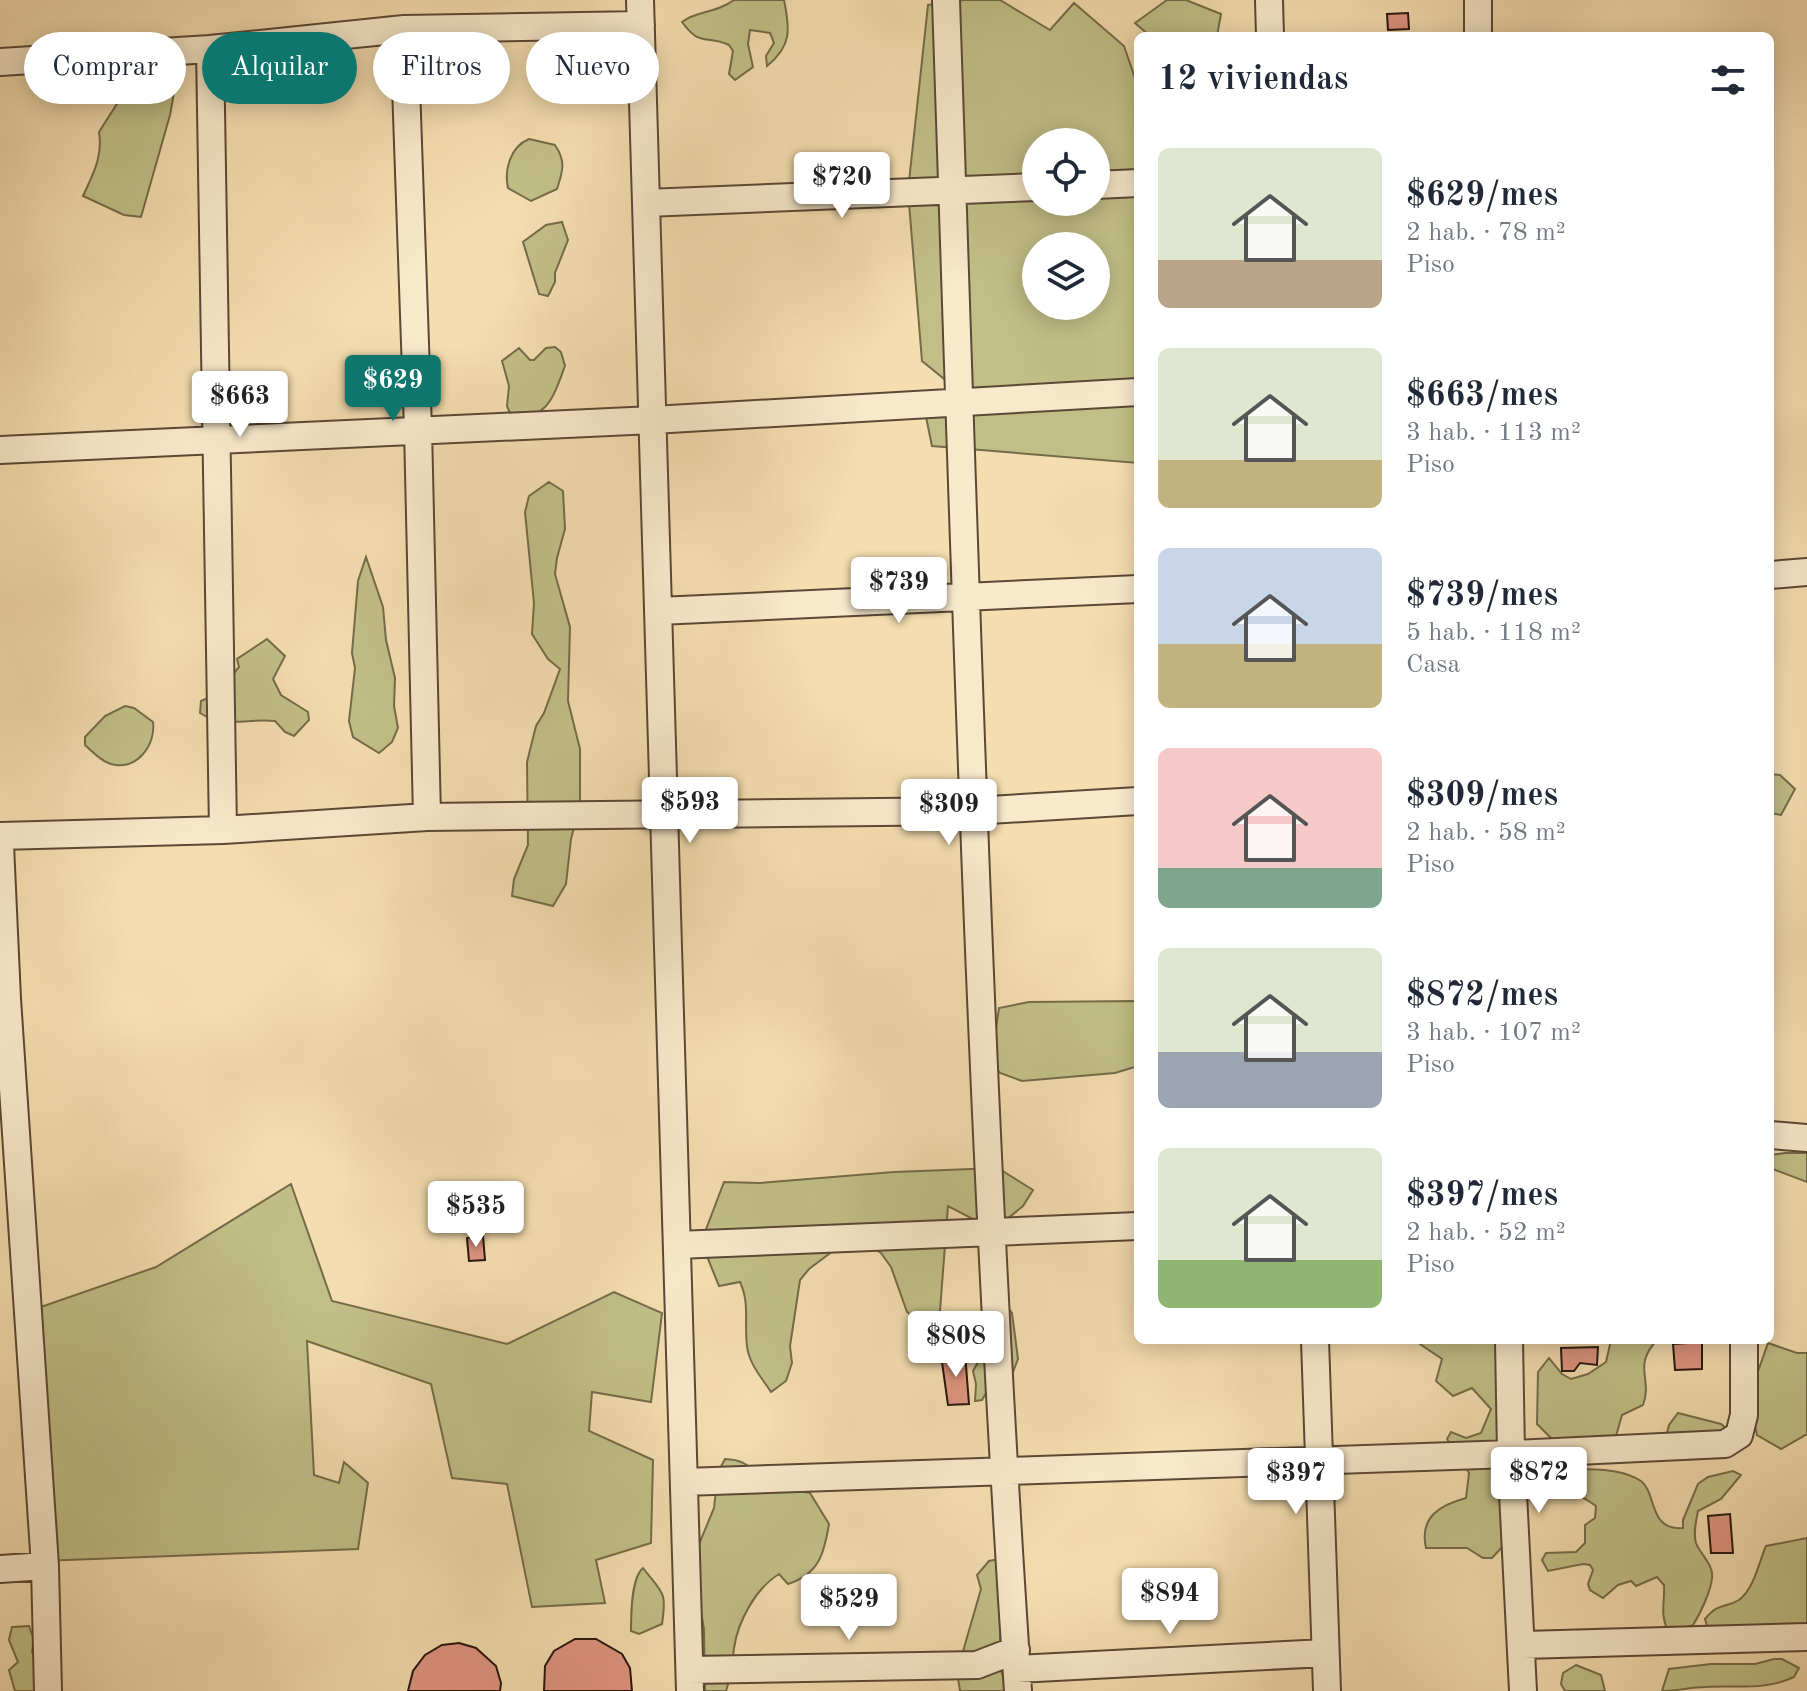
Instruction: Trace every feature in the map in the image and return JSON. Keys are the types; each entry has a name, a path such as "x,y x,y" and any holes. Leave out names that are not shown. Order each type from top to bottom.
{"street":[{"path":"946,0 973,811 991,1232 1017,1670"},
{"path":"1269,0 1270,32"},
{"path":"1478,0 1478,32"},
{"path":"357,34 641,13 690,1680 977,1665 1017,1670 1325,1653"},
{"path":"404,29 427,817"},
{"path":"0,62 202,49"},
{"path":"211,104 223,830"},
{"path":"1110,184 1134,183"},
{"path":"646,203 1022,188"},
{"path":"0,450 653,420 1134,392"},
{"path":"1774,575 1807,572"},
{"path":"658,611 1134,589"},
{"path":"0,836 223,830 427,817 973,811 1134,801"},
{"path":"0,845 4,999 45,1566 48,1691"},
{"path":"1774,1135 1807,1138"},
{"path":"677,1245 1134,1226"},
{"path":"1315,1344 1327,1691"},
{"path":"1509,1344 1511,1454 1523,1691"},
{"path":"684,1482 1725,1444 1739,1435 1744,1415 1744,1344"},
{"path":"0,1569 45,1566"},
{"path":"1521,1645 1807,1637"}],"shaded area":[{"path":"734,0 784,0 788,28 785,44 767,66 766,56 774,43 770,33 750,30 748,44 753,67 735,80 729,74 733,51 729,45 699,38 682,22"},
{"path":"964,0 1000,0 1050,30 1074,3 1124,46 1134,75 1134,463 932,446 925,412 947,401 949,383 922,361 908,191 928,5"},
{"path":"1167,0 1186,0 1221,14 1218,32 1145,32 1135,23"},
{"path":"117,104 172,104 141,217 124,215 83,196 98,157 99,132"},
{"path":"529,139 555,145 562,166 557,189 531,201 508,188 507,181 513,153"},
{"path":"562,222 568,240 555,273 555,282 548,296 539,294 523,242 546,225"},
{"path":"555,347 561,352 565,366 553,397 541,411 533,414 510,413 507,406 509,386 502,361 519,348 530,360 534,360 546,348"},
{"path":"549,482 563,491 565,529 555,574 570,627 568,701 580,749 580,805 571,839 566,884 553,906 512,896 514,879 528,845 527,762 536,726 560,669 548,659 532,634 534,603 525,512 529,496"},
{"path":"366,557 383,607 386,640 395,678 394,706 398,728 392,742 379,753 353,737 349,721 355,668 352,653 358,581"},
{"path":"267,639 285,656 273,679 281,695 308,712 309,720 294,736 285,732 275,721 218,721 200,713 201,701 217,694 239,667 237,659"},
{"path":"125,706 134,708 153,722 153,731 148,747 137,760 129,764 111,764 85,745 85,737 105,716"},
{"path":"1774,774 1780,775 1795,789 1781,815 1774,814"},
{"path":"1134,1001 1134,1067 1115,1073 1022,1081 1000,1073 991,1062 999,1008 1029,1002"},
{"path":"1807,1153 1807,1182 1774,1170 1774,1154"},
{"path":"998,1168 1033,1190 1023,1206 994,1230 948,1206 939,1324 924,1325 907,1312 891,1267 881,1253 853,1236 809,1269 800,1280 790,1346 792,1363 786,1381 771,1392 748,1353 746,1305 740,1282 719,1286 704,1249 705,1232 724,1182 760,1183 894,1172"},
{"path":"291,1184 332,1301 507,1344 614,1292 662,1313 651,1402 592,1392 589,1431 653,1460 651,1543 596,1560 605,1603 532,1607 507,1484 452,1478 431,1384 307,1341 314,1475 339,1483 344,1462 368,1483 358,1549 42,1561 38,1308 156,1267"},
{"path":"1007,1307 1012,1313 1018,1359 1013,1372 1008,1370 995,1377 982,1400 975,1401 973,1371 982,1355 961,1341 982,1333 986,1309"},
{"path":"1420,1344 1501,1344 1504,1545 1492,1558 1483,1558 1467,1548 1426,1548 1429,1520 1448,1504 1466,1498 1469,1473 1447,1439 1451,1432 1466,1438 1481,1433 1491,1409 1472,1388 1453,1396 1436,1381 1442,1359"},
{"path":"1610,1344 1654,1344 1644,1365 1646,1387 1643,1405 1622,1415 1614,1443 1552,1439 1537,1424 1538,1372 1549,1358 1562,1374 1571,1379 1588,1374 1606,1362"},
{"path":"1768,1344 1807,1353 1807,1434 1781,1449 1757,1435 1749,1397"},
{"path":"1678,1413 1721,1424 1732,1433 1666,1437 1669,1425"},
{"path":"725,1459 743,1463 775,1485 810,1493 829,1524 822,1554 813,1569 788,1584 779,1574 749,1606 736,1638 726,1691 705,1691 704,1629 699,1601 697,1549 714,1508 718,1472"},
{"path":"1579,1469 1619,1472 1634,1477 1646,1487 1664,1524 1683,1528 1683,1520 1698,1484 1708,1477 1733,1471 1741,1475 1721,1499 1698,1511 1695,1539 1711,1569 1712,1578 1705,1602 1693,1625 1674,1632 1667,1629 1663,1613 1664,1585 1657,1577 1636,1586 1631,1581 1618,1585 1603,1598 1590,1590 1588,1584 1593,1570 1590,1565 1548,1571 1542,1560 1546,1553 1576,1552 1585,1543 1585,1525 1595,1518 1596,1506 1578,1495 1547,1496 1548,1478"},
{"path":"1807,1538 1807,1636 1711,1640 1705,1619 1714,1610 1734,1603 1744,1595 1766,1546"},
{"path":"1004,1558 999,1663 1007,1691 960,1691 957,1672 981,1589 977,1575 989,1561"},
{"path":"643,1568 662,1593 664,1605 662,1624 639,1634 631,1631 632,1607 636,1580"},
{"path":"29,1626 34,1640 32,1652 40,1659 42,1667 34,1671 42,1691 15,1691 9,1670 18,1662 9,1640 12,1627"},
{"path":"1782,1659 1799,1668 1794,1677 1761,1686 1662,1691 1669,1669 1711,1664 1755,1664"},
{"path":"1576,1665 1601,1675 1605,1691 1565,1691 1561,1684 1563,1673"}],"building":[{"path":"1408,13 1409,29 1388,30 1387,14"},
{"path":"483,1236 485,1260 469,1261 467,1238"},
{"path":"1673,1344 1702,1344 1702,1369 1675,1370"},
{"path":"1598,1347 1597,1365 1580,1363 1574,1371 1562,1371 1561,1348"},
{"path":"965,1353 969,1404 948,1405 941,1355"},
{"path":"1730,1514 1733,1553 1711,1553 1708,1516"},
{"path":"575,1639 596,1639 622,1654 630,1668 632,1691 544,1691 545,1666 554,1651"},
{"path":"459,1643 476,1648 496,1666 500,1691 408,1691 413,1671 425,1655 442,1645"}]}
